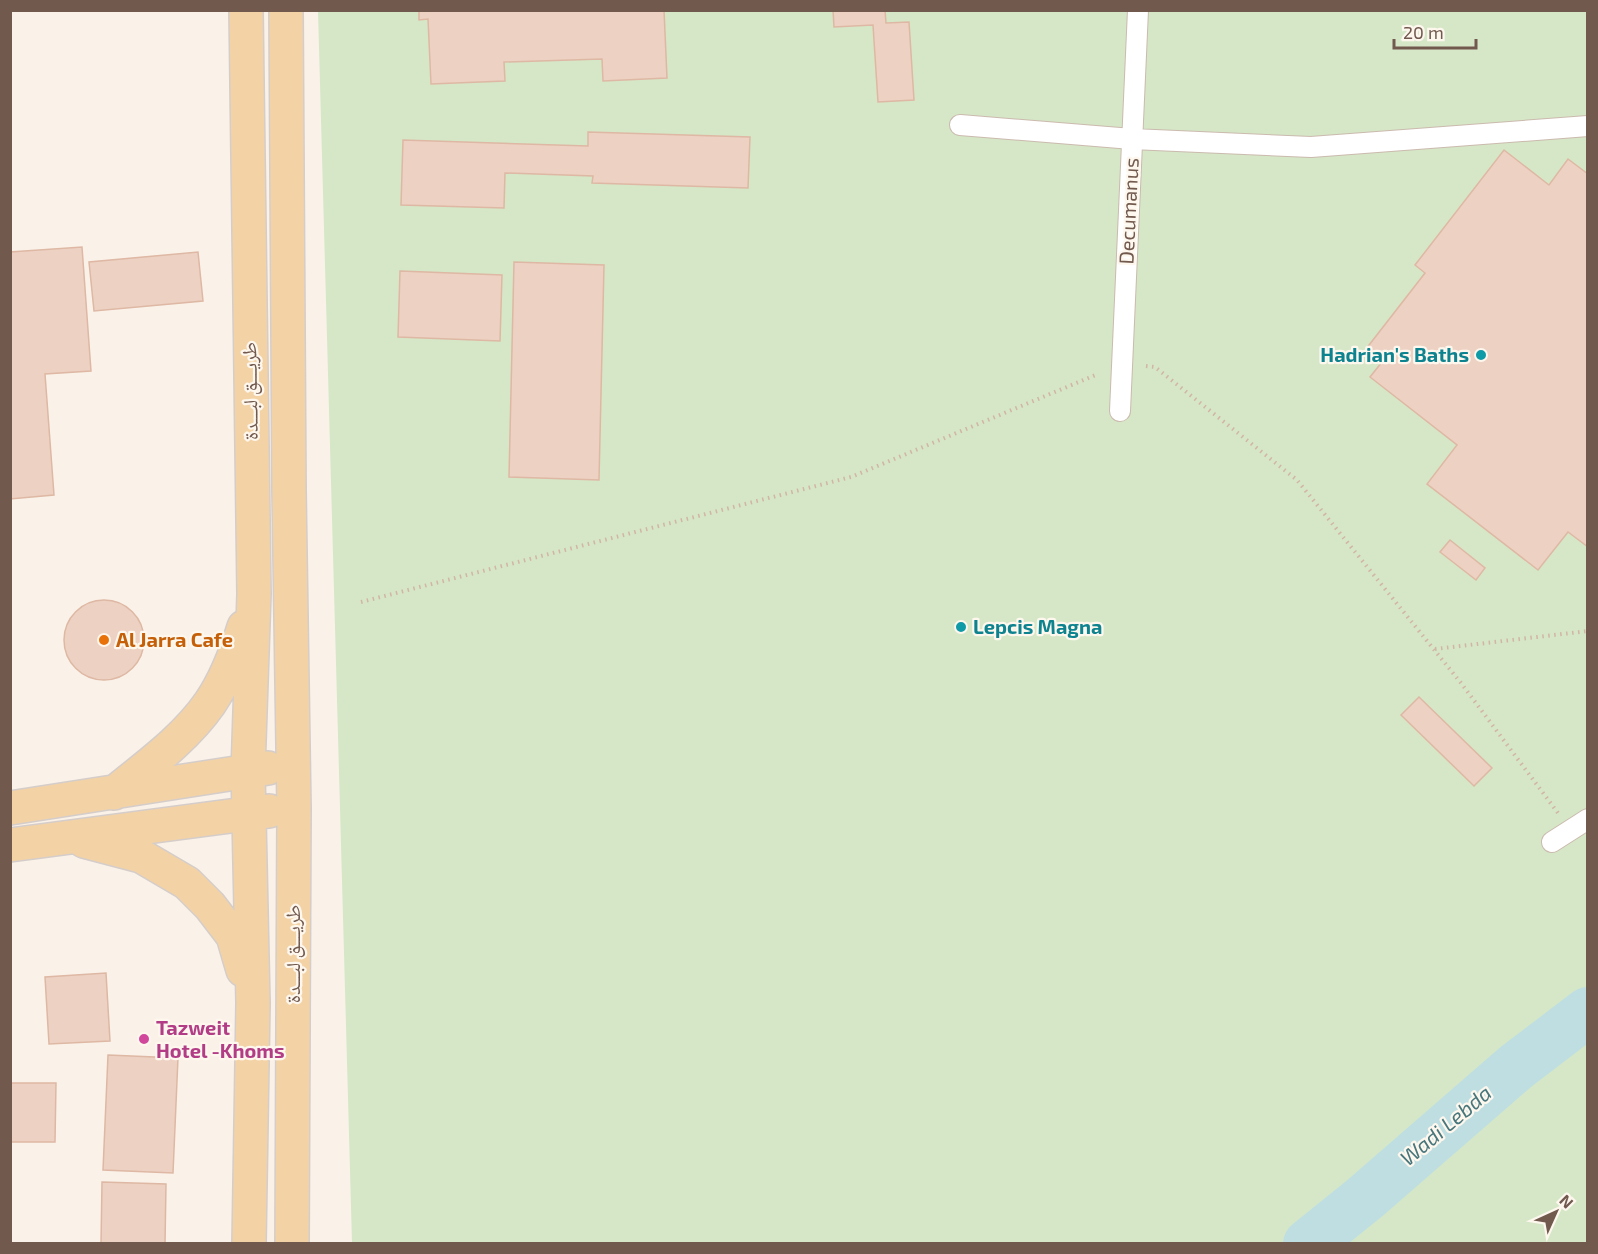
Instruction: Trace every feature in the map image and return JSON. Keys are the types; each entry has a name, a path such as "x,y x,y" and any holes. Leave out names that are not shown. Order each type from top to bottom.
{"main road":[{"name":"طريـــق لبـــدة","path":"246,10 254,594 248,771 253,1003 249,1244"},
{"name":"طريـــق لبـــدة","path":"286,10 294,808 292,1244"},
{"path":"114,793 181,736 209,704 238,645 254,594"},
{"path":"10,808 293,765"},
{"path":"10,845 294,808"},
{"path":"71,837 141,856 187,883 210,906 234,936 253,1003"}],"street":[{"name":"Decumanus","path":"1120,411 1138,10"},
{"path":"960,125 1132,139 1311,147 1587,126"},
{"path":"1552,842 1587,819"}],"path":[{"path":"362,602 851,477 1122,364 1155,367 1297,480 1434,650 1570,830"},
{"path":"1434,650 1587,631"}],"green space":[{"name":"Lepcis Magna","path":"318,11 1587,11 1587,1243 352,1243"}],"building":[{"path":"419,10 664,10 667,78 603,81 602,59 504,62 505,81 431,84 428,19 419,20"},
{"path":"833,10 885,10 886,23 909,22 914,100 878,102 873,25 834,27"},
{"path":"588,132 750,137 748,188 592,183 593,176 505,173 504,208 401,205 403,140 588,146"},
{"name":"Hadrian's Baths","path":"1504,150 1549,185 1568,159 1588,174 1588,547 1568,532 1538,570 1427,484 1457,445 1370,377 1382,362 1366,349 1425,273 1415,265"},
{"path":"82,247 91,371 45,374 54,495 10,499 10,252"},
{"path":"198,252 203,301 94,311 89,262"},
{"path":"514,262 604,265 599,480 509,477"},
{"path":"400,271 502,275 500,341 398,337"},
{"path":"1450,540 1485,568 1476,580 1440,552"},
{"name":"Al Jarra Cafe","path":"104,600 119,603 132,612 141,625 144,640 141,655 132,668 119,677 104,680 89,677 76,668 67,655 64,640 67,625 76,612 89,603"},
{"path":"1419,697 1492,768 1474,786 1401,715"},
{"path":"106,973 110,1041 49,1044 45,977"},
{"path":"108,1055 178,1058 173,1173 103,1170"},
{"path":"10,1083 56,1083 55,1142 10,1142"},
{"path":"102,1182 166,1184 165,1244 101,1244"}],"waterway":[{"name":"Wadi Lebda","path":"1308,1244 1365,1198 1517,1066 1588,1012"}],"place":[{"name":"Hadrian's Baths","path":"1481,355"},
{"name":"Lepcis Magna","path":"961,627"},
{"name":"Al Jarra Cafe","path":"104,640"},
{"name":"Tazweit Hotel -Khoms","path":"144,1039"}]}
